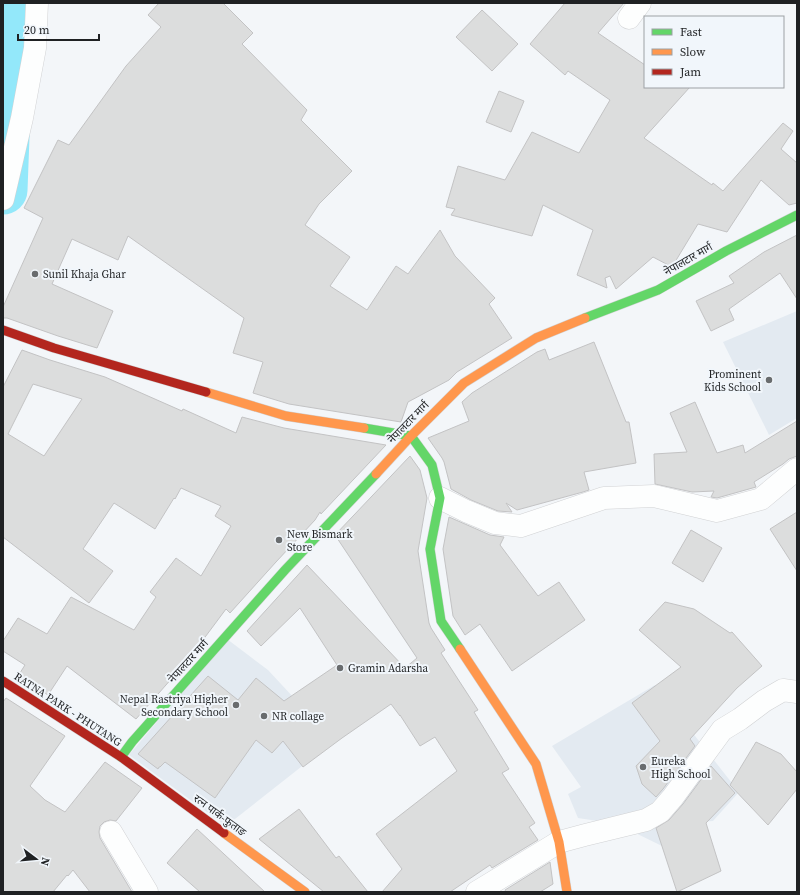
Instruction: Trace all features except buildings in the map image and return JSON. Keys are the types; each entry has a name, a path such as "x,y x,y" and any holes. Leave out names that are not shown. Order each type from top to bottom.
{"street":[{"path":"3,199 22,118 35,48 37,3"},
{"name":"नेपालटार मार्ग","path":"121,757 132,742 285,570 410,436 464,383 536,338 658,290 726,251 797,215"},
{"path":"3,330 54,348 286,416 410,436 432,465 440,498 430,549 441,621 536,764 559,842 567,892"},
{"path":"440,498 495,523 521,526 604,498 654,496 717,511 761,499 797,469"},
{"name":"RATNA PARK - PHUTANG","path":"3,681 121,757"},
{"path":"477,892 559,842 646,820 660,812 722,730 764,701 783,690 797,692"},
{"name":"रत्न पार्क-फुताङ","path":"121,757 305,892"},
{"path":"111,832 147,892"}],"shaded area":[{"name":"Prominent Kids School","path":"797,311 797,418 769,435 723,342"},
{"name":"Nepal Rastriya Higher Secondary School","path":"227,639 268,670 334,741 226,826 129,755"},
{"name":"Eureka High School","path":"655,685 739,792 713,821 699,822 662,846 617,824 578,818 568,794 581,787 552,746"}],"waterway":[{"path":"3,190 10,3"}],"traffic: fast":[{"path":"585,318 658,290 726,251 797,215"},
{"path":"364,428 411,436 432,465 440,498 430,549 441,621 460,649"},
{"path":"121,757 132,742 285,570 376,474"}],"traffic: slow":[{"path":"376,474 411,436 464,383 536,338 585,318"},
{"path":"206,392 286,416 364,428"},
{"path":"460,649 536,764 559,842 567,892"},
{"path":"224,833 305,892"}],"traffic: jam":[{"path":"3,330 54,348 206,392"},
{"path":"3,681 121,757 224,833"}],"place":[{"name":"Sunil Khaja Ghar","path":"35,274"},
{"name":"Prominent Kids School","path":"769,380"},
{"name":"New Bismark Store","path":"279,540"},
{"name":"Gramin Adarsha","path":"340,668"},
{"name":"Nepal Rastriya Higher Secondary School","path":"236,705"},
{"name":"NR collage","path":"264,716"},
{"name":"Eureka High School","path":"643,767"}]}
